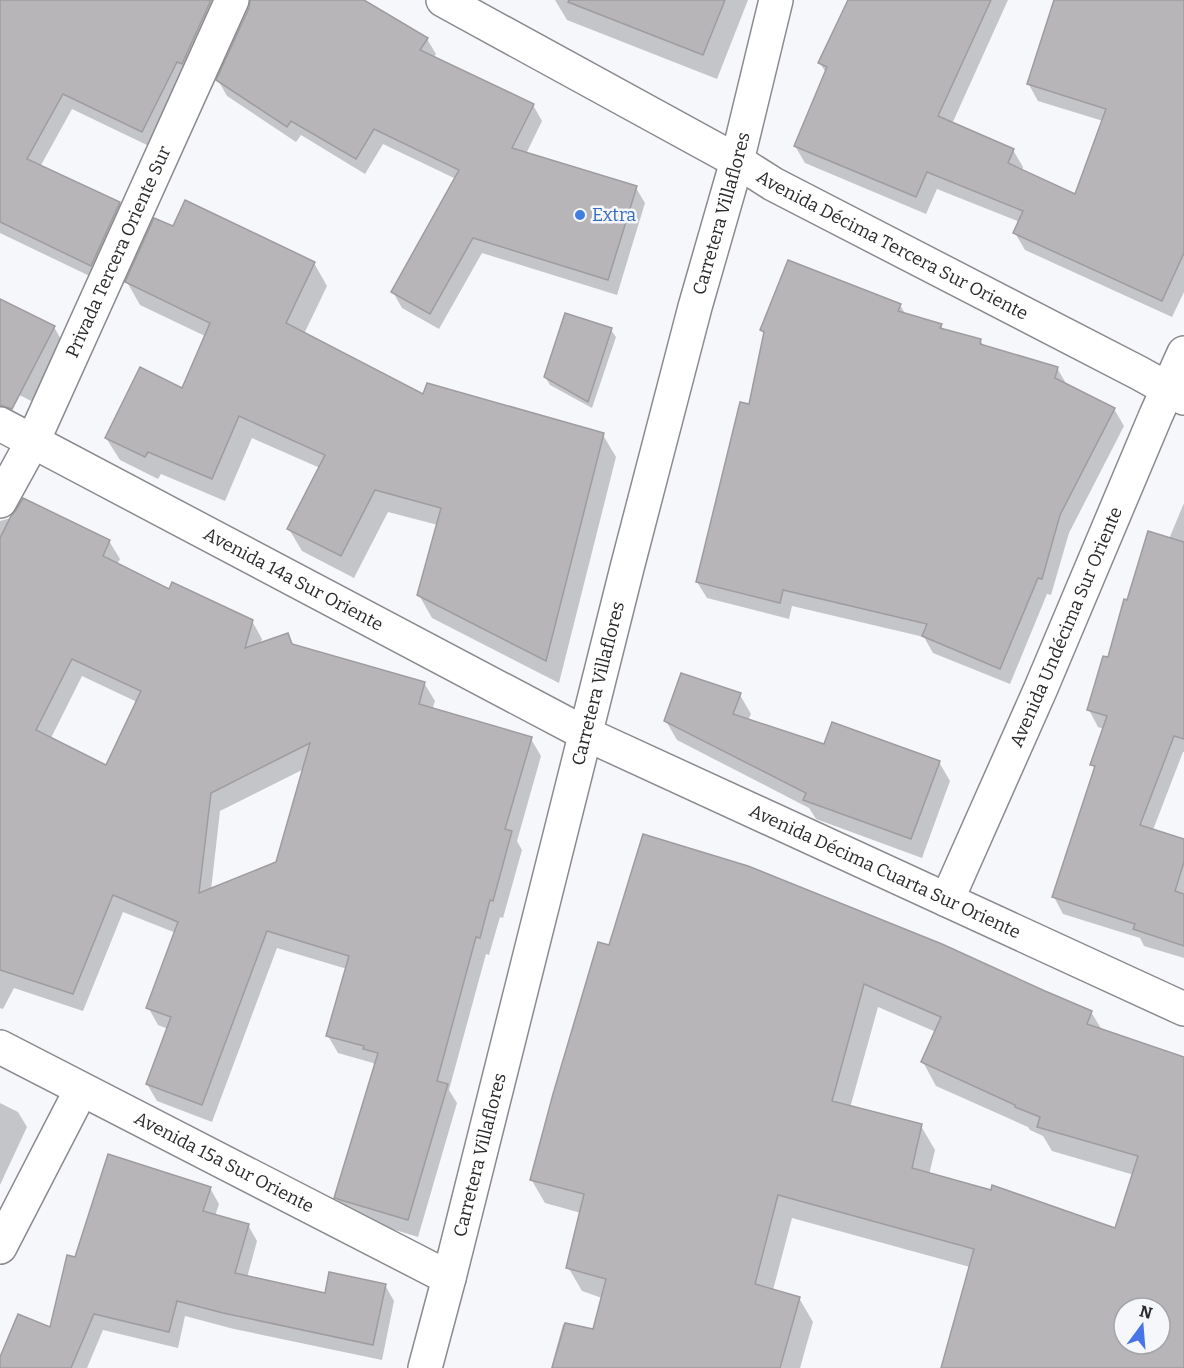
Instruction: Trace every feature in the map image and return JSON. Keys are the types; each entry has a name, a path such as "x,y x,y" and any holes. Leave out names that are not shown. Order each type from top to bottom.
{"street":[{"name":"Privada Tercera Oriente Sur","path":"0,501 33,441 232,0"},
{"name":"Avenida Décima Tercera Sur Oriente","path":"443,0 737,161 774,184 1119,362 1176,394"},
{"name":"Carretera Villaflores","path":"425,1368 450,1278 627,568 695,307 737,161 776,0"},
{"name":"Avenida Undécima Sur Oriente","path":"947,900 1176,394 1184,354"},
{"name":"Avenida 14a Sur Oriente","path":"0,424 586,735"},
{"name":"Avenida Décima Cuarta Sur Oriente","path":"586,735 1184,1009"},
{"name":"Avenida 15a Sur Oriente","path":"0,1047 450,1278"},
{"path":"0,1247 81,1090"}],"building":[{"path":"0,0 211,0 182,64 177,62 142,132 63,94 27,159 120,202 91,266 0,222"},
{"path":"250,0 364,0 428,38 420,50 534,104 512,148 637,186 608,280 473,238 430,314 391,292 459,170 374,129 356,159 291,121 287,127 216,80 249,8"},
{"path":"569,0 725,0 703,55 568,2"},
{"path":"848,0 991,0 938,116 1014,149 1008,163 1075,194 1106,109 1027,84 1054,0 1184,0 1184,253 1162,301 1013,233 1023,211 927,172 916,197 794,146 827,67 818,63"},
{"path":"185,200 315,262 286,323 423,394 427,383 604,433 546,661 417,595 441,508 375,490 341,556 287,529 325,455 239,416 212,479 148,452 145,457 105,438 140,367 182,388 210,323 125,282 154,218 173,226"},
{"path":"788,260 901,304 898,311 942,324 940,328 981,339 980,344 1058,367 1055,378 1115,408 1060,515 1042,579 1038,578 1000,669 922,636 927,624 783,590 780,603 696,582 740,402 749,404 764,332 760,330"},
{"path":"0,299 55,326 12,409 0,405"},
{"path":"565,313 612,328 588,402 544,377"},
{"path":"23,498 110,540 103,556 169,589 172,582 253,620 245,648 288,633 292,644 425,682 419,704 532,737 505,829 512,831 493,901 490,900 480,938 476,937 437,1081 448,1084 408,1220 334,1198 378,1053 363,1049 364,1046 326,1036 349,956 267,931 202,1105 146,1084 171,1017 146,1008 178,922 113,895 73,994 0,970 0,538","holes":["72,659 141,691 106,765 36,730","310,743 276,862 199,893 211,793"]},
{"path":"1148,531 1184,542 1184,739 1174,736 1140,825 1184,839 1184,862 1175,891 1184,894 1184,946 1133,929 1135,924 1052,897 1095,766 1090,765 1107,716 1087,710 1103,656 1108,657 1124,599 1127,600"},
{"path":"681,673 741,693 733,714 824,744 832,722 940,761 911,839 803,800 806,793 664,721"},
{"path":"643,834 748,866 942,944 1092,1011 1087,1024 1184,1057 1184,1368 941,1368 974,1249 778,1195 755,1284 800,1297 780,1368 552,1368 565,1323 593,1329 606,1279 566,1268 584,1194 530,1180 598,942 609,945","holes":["864,984 941,1017 921,1062 1040,1117 1037,1127 1138,1156 1115,1228 992,1185 991,1190 912,1168 922,1124 832,1101"]},
{"path":"108,1154 211,1187 203,1211 249,1224 235,1273 325,1293 329,1272 386,1284 373,1345 177,1301 169,1332 94,1314 71,1368 0,1368 0,1357 18,1314 50,1327 67,1255 75,1257"}],"place":[{"name":"Extra","path":"580,215"}]}
